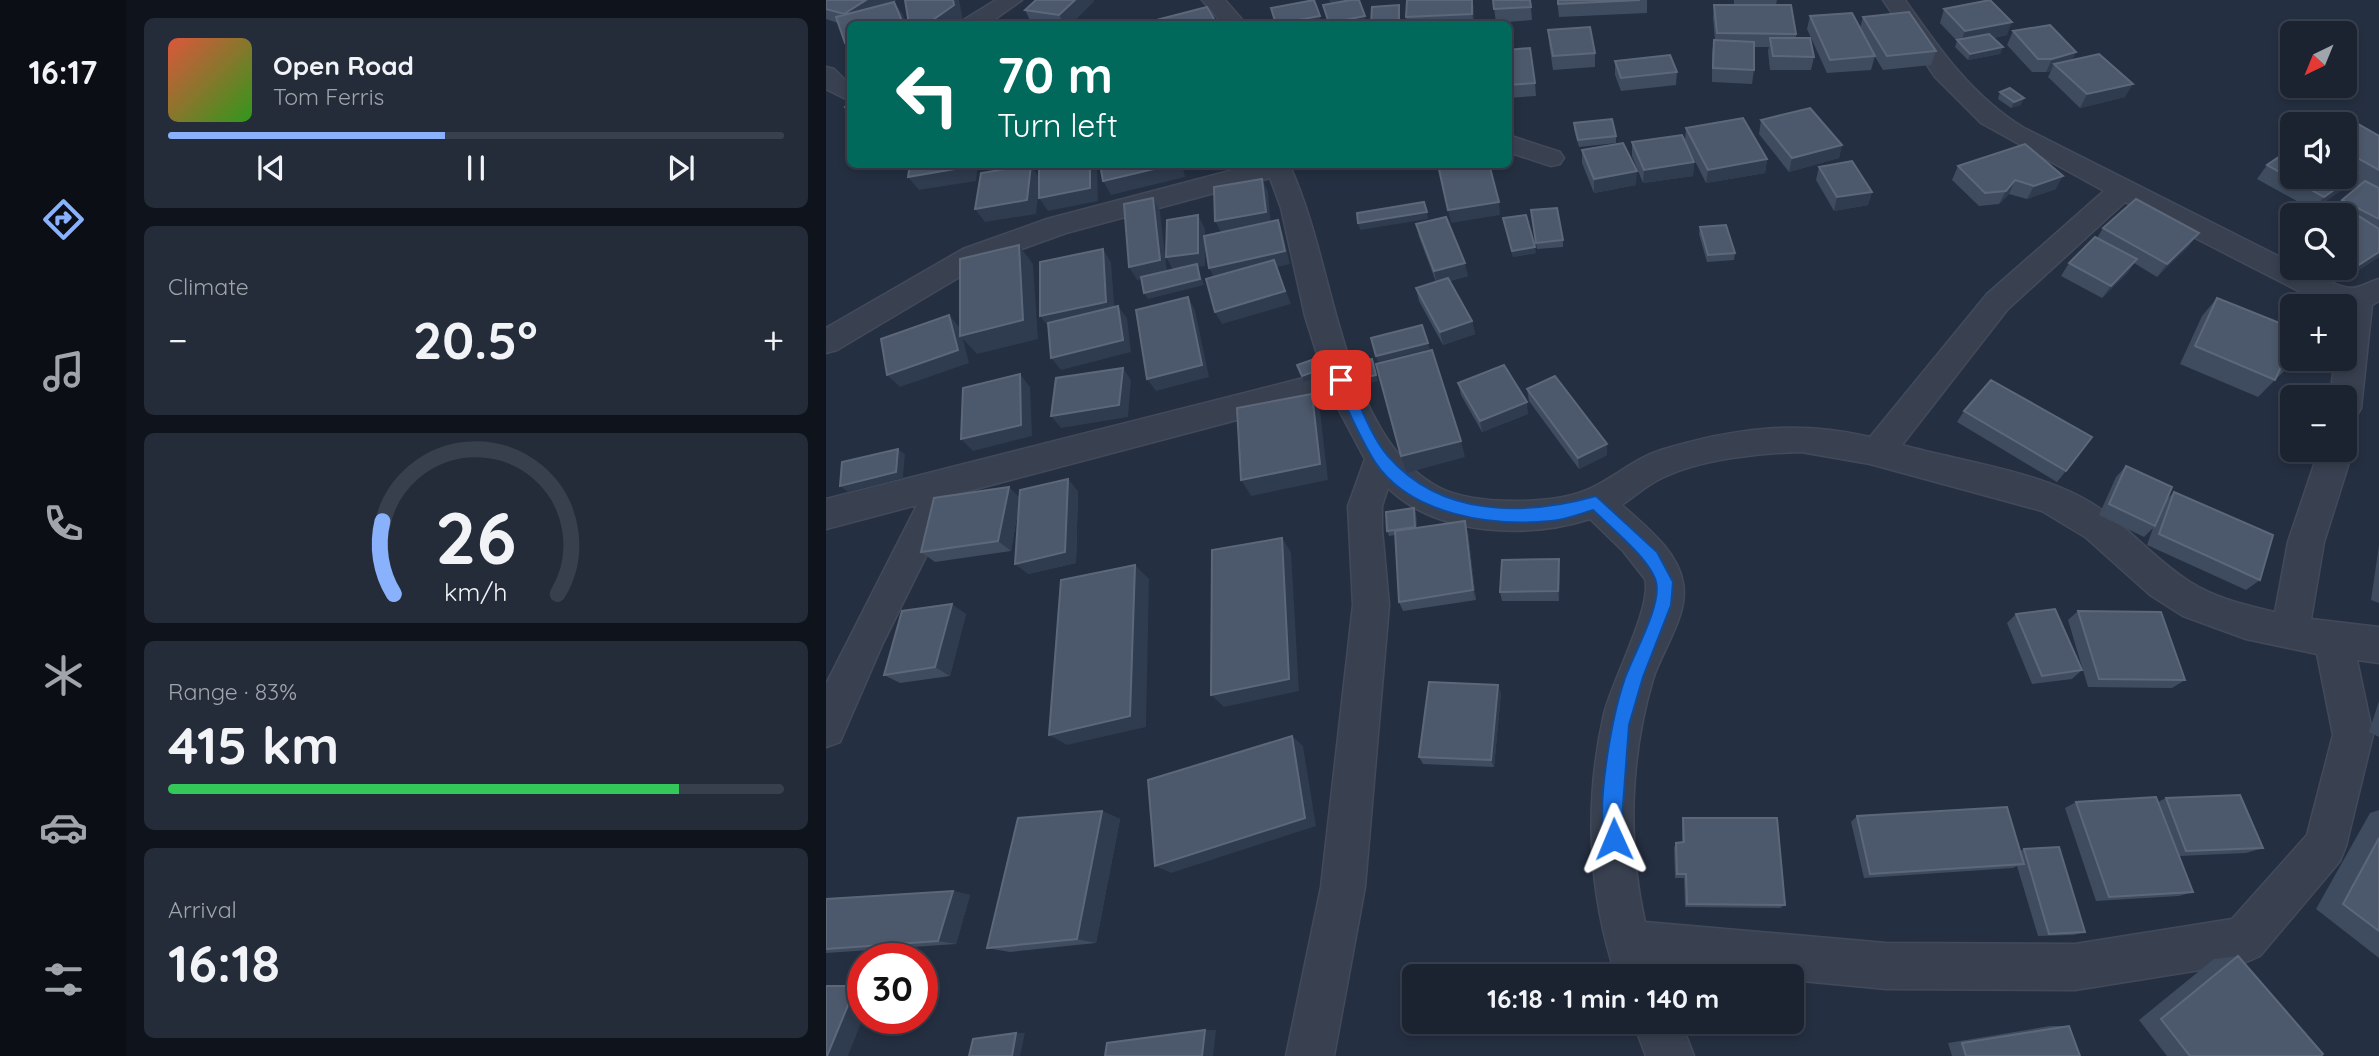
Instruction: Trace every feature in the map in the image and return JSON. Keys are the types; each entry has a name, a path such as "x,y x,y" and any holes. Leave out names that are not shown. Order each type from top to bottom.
{"street":[{"path":"978,21 1012,0"},
{"path":"1213,0 1232,21"},
{"path":"1894,0 1943,72 1990,118 2015,134 2330,295 2368,294 2350,385"},
{"path":"826,74 838,88 847,92"},
{"path":"826,110 847,103"},
{"path":"1512,144 1551,158"},
{"path":"826,342 973,256 993,248 1057,226 1269,168"},
{"path":"1277,168 1292,201 1305,260 1341,380 1381,459 1413,490 1455,508 1515,515 1553,514 1596,503 1633,477 1658,465 1769,440 1815,439 1878,451 1953,473 2031,490 2071,509 2109,534 2173,592 2192,604 2234,619 2333,639 2379,645"},
{"path":"1878,451 1997,302 2124,188"},
{"path":"826,514 1341,380"},
{"path":"1310,1056 1343,887 1371,605 1364,529 1365,506 1381,459"},
{"path":"2290,630 2306,542 2332,462"},
{"path":"826,728 868,634 945,484"},
{"path":"1596,503 1651,557 1665,582 1662,605 1634,677 1620,725 1612,817 1616,884 1634,960 2075,967 2244,940 2325,846 2353,736 2333,639"},
{"path":"1662,1034 1670,1056"}],"building":[{"path":"826,0 866,0 844,14 826,9"},
{"path":"905,0 953,0 954,5 931,21 908,21"},
{"path":"1036,0 1075,0 1059,15 1025,10"},
{"path":"1314,0 1320,16 1275,21 1271,8"},
{"path":"1359,0 1365,16 1328,21 1323,5"},
{"path":"1407,0 1472,0 1472,14 1406,17"},
{"path":"1493,0 1530,0 1531,7 1494,9"},
{"path":"1558,0 1640,0 1558,4"},
{"path":"1990,0 2012,22 1965,31 1944,9"},
{"path":"894,2 902,21 847,21 845,43 836,17"},
{"path":"1399,5 1399,21 1371,21 1372,7"},
{"path":"1714,5 1791,5 1796,34 1717,33"},
{"path":"1207,7 1215,21 1153,21"},
{"path":"1909,12 1936,51 1887,56 1863,17"},
{"path":"1852,13 1875,56 1830,60 1810,16"},
{"path":"2050,25 2076,52 2052,59 2038,59 2013,31"},
{"path":"1590,27 1595,53 1553,56 1548,30"},
{"path":"1989,34 2003,47 1970,54 1957,40"},
{"path":"1770,38 1810,38 1814,57 1773,56"},
{"path":"1714,40 1754,42 1754,70 1713,68"},
{"path":"1530,48 1535,83 1512,85 1512,50"},
{"path":"2099,54 2133,84 2087,94 2054,64"},
{"path":"1670,55 1677,72 1621,78 1615,61"},
{"path":"2010,88 2024,98 2014,102 2000,92"},
{"path":"1810,108 1842,145 1792,158 1761,120"},
{"path":"1743,118 1767,159 1708,170 1686,128"},
{"path":"1612,119 1616,136 1578,140 1574,123"},
{"path":"2357,123 2379,136 2379,170 2357,158"},
{"path":"1682,135 1694,162 1644,170 1632,142"},
{"path":"1623,143 1637,171 1594,179 1582,150"},
{"path":"2025,144 2063,176 2034,186 2015,180 2006,191 1985,193 1958,166"},
{"path":"2280,156 2280,172 2267,165"},
{"path":"1852,161 1872,192 1837,197 1819,167"},
{"path":"909,168 960,168 908,177"},
{"path":"1031,168 1027,200 975,209 981,173"},
{"path":"1039,168 1090,168 1090,188 1039,198"},
{"path":"1101,168 1158,168 1103,181"},
{"path":"1439,168 1490,168 1499,202 1448,210"},
{"path":"1262,179 1266,212 1215,221 1214,187"},
{"path":"2365,181 2379,188 2379,219 2357,208 2357,203 2342,200"},
{"path":"2310,189 2335,189 2324,197"},
{"path":"1153,198 1160,260 1129,267 1124,204"},
{"path":"2136,199 2199,233 2167,264 2103,228"},
{"path":"1424,202 1427,212 1358,223 1357,213"},
{"path":"1557,208 1563,240 1536,243 1531,210"},
{"path":"1198,215 1198,253 1166,257 1167,220"},
{"path":"1526,215 1535,247 1512,251 1503,218"},
{"path":"2357,215 2379,229 2379,252 2357,266"},
{"path":"1446,217 1465,263 1434,271 1416,224"},
{"path":"1278,220 1285,251 1209,268 1204,236"},
{"path":"1726,225 1735,253 1708,255 1700,227"},
{"path":"2095,237 2137,259 2111,286 2069,263"},
{"path":"1019,245 1023,320 960,336 960,259"},
{"path":"1103,249 1106,302 1040,316 1040,262"},
{"path":"1274,260 1285,291 1215,312 1206,279"},
{"path":"1197,264 1200,279 1144,293 1141,277"},
{"path":"1448,278 1472,321 1440,332 1416,288"},
{"path":"1188,297 1202,365 1147,379 1136,310"},
{"path":"2217,298 2280,323 2280,369 2275,380 2195,346"},
{"path":"1118,306 1123,340 1051,358 1048,323"},
{"path":"949,315 958,350 887,375 881,339"},
{"path":"1422,325 1428,343 1376,356 1371,338"},
{"path":"1432,350 1461,441 1401,456 1376,364"},
{"path":"1323,356 1327,367 1302,376 1297,365"},
{"path":"1372,359 1376,375 1363,378 1359,362"},
{"path":"1504,365 1527,402 1480,421 1458,383"},
{"path":"1123,368 1119,405 1051,416 1056,378"},
{"path":"1020,374 1021,425 961,439 963,388"},
{"path":"1555,376 1607,444 1578,458 1527,389"},
{"path":"1991,380 2092,437 2066,471 1964,411"},
{"path":"1312,394 1320,464 1241,480 1237,408"},
{"path":"898,449 896,472 840,486 842,462"},
{"path":"2126,466 2172,487 2155,526 2109,504"},
{"path":"1068,479 1065,552 1015,564 1020,490"},
{"path":"1009,487 998,541 921,552 934,498"},
{"path":"2174,492 2273,535 2260,580 2159,534"},
{"path":"1414,508 1415,527 1387,531 1386,512"},
{"path":"1465,521 1473,590 1399,602 1395,531"},
{"path":"1282,538 1289,679 1211,695 1212,550"},
{"path":"1559,559 1558,591 1500,592 1502,560"},
{"path":"1135,565 1130,716 1049,735 1061,580"},
{"path":"952,604 935,667 884,675 902,611"},
{"path":"2055,609 2082,670 2042,676 2016,614"},
{"path":"2078,611 2161,612 2185,680 2099,679"},
{"path":"1429,682 1498,685 1491,760 1419,757"},
{"path":"1292,736 1305,818 1155,866 1148,780"},
{"path":"2240,795 2263,848 2186,851 2166,798"},
{"path":"2156,797 2193,892 2109,897 2076,802"},
{"path":"2007,807 2024,864 1870,874 1857,816"},
{"path":"1102,811 1077,939 987,948 1018,818"},
{"path":"1683,818 1777,818 1785,905 1687,904 1686,874 1677,874 1676,843 1684,842"},
{"path":"2379,838 2379,931 2343,904"},
{"path":"2059,847 2085,932 2049,934 2024,849"},
{"path":"953,891 938,941 847,943 847,948 826,949 826,899"},
{"path":"2238,956 2323,1054 2321,1056 2190,1056 2161,1019"},
{"path":"826,986 847,986 847,1008 826,1056"},
{"path":"2069,1026 2080,1056 1966,1056 1962,1043"},
{"path":"1205,1030 1202,1056 1105,1056 1107,1043"},
{"path":"1016,1033 1012,1056 969,1056 973,1039"}],"route":[{"path":"1341,380 1381,459 1413,490 1455,508 1515,515 1553,514 1596,503 1651,557 1665,582 1662,605 1634,677 1620,725 1612,817 1614,839"}]}
